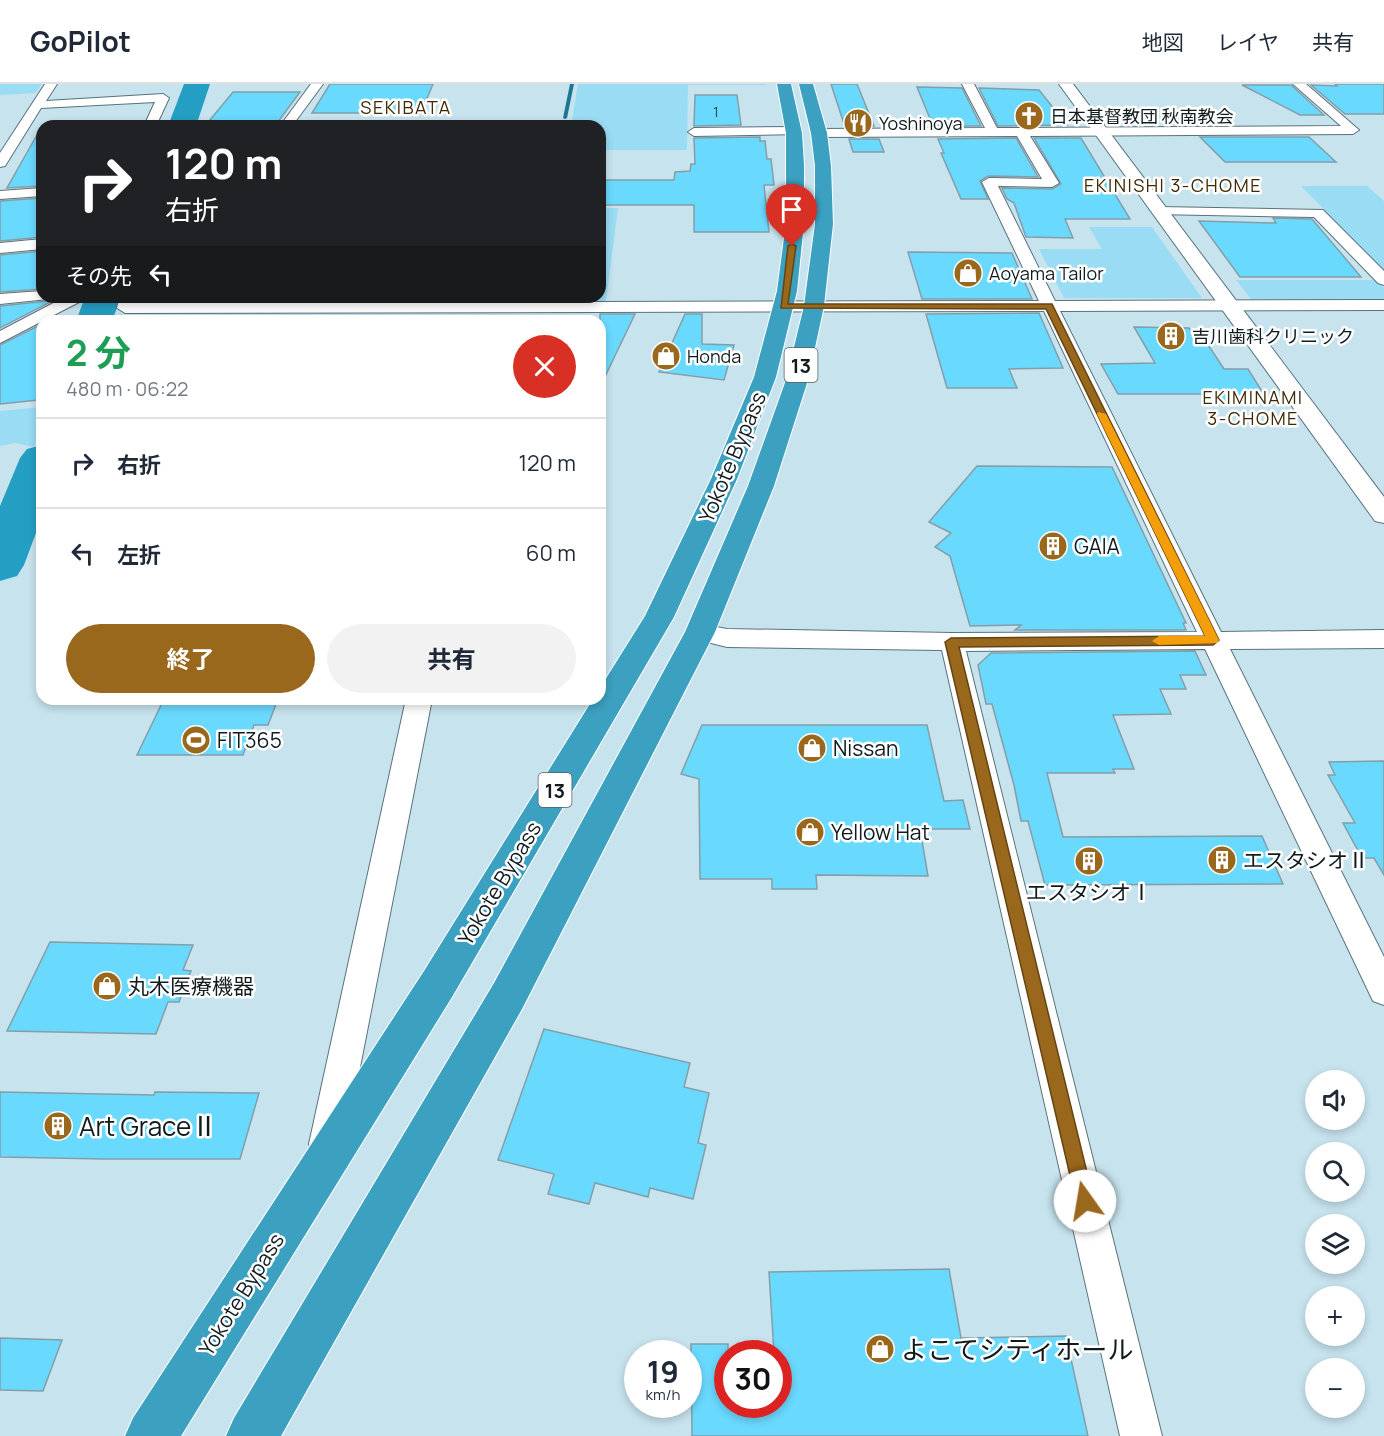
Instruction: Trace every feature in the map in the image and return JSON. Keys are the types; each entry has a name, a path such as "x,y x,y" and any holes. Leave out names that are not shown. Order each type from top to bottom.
{"highway":[{"name":"Yokote Bypass","path":"784,84 806,132"},
{"name":"Yokote Bypass","path":"252,1436 508,996 699,632 775,449 797,380 799,306 795,223 796,165 806,132 806,84"},
{"name":"Yokote Bypass","path":"151,1436 438,984 659,617 737,449 765,377 799,306"}],"street":[{"path":"0,163 51,84"},
{"path":"290,120 317,84"},
{"path":"968,84 993,132"},
{"path":"1066,84 1384,515"},
{"path":"694,132 1353,130 1299,84"},
{"path":"38,105 163,98 153,120"},
{"path":"1021,132 1052,183 989,182 1384,990"},
{"path":"0,138 34,135"},
{"path":"0,195 36,192"},
{"path":"1159,211 1318,213 1384,280"},
{"path":"0,248 36,245"},
{"path":"0,299 36,296"},
{"path":"43,315 66,303"},
{"path":"126,303 125,308 446,303"},
{"path":"582,303 799,306 1384,305"},
{"path":"0,338 36,319"},
{"path":"699,632 727,638 951,642 1384,639"},
{"path":"951,642 1141,1436"},
{"path":"322,1167 418,705"}],"shaded area":[{"path":"0,84 42,84 35,93 0,95"},
{"path":"578,84 766,84 688,85 687,150 606,150 606,120 572,120"},
{"path":"1301,186 1367,186 1384,201 1384,270"},
{"path":"606,208 618,208 606,301"},
{"path":"1089,227 1152,227 1202,298 1064,298 1039,249 1102,249"},
{"path":"1236,280 1376,280 1384,288 1384,300 1251,299"},
{"path":"36,408 34,447 15,443 0,446 0,411"}],"building":[{"path":"330,84 433,84 421,113 312,113"},
{"path":"831,84 857,84 874,126 845,127"},
{"path":"1335,84 1384,84 1384,114 1345,114 1311,85 1337,86"},
{"path":"1242,85 1291,85 1324,115 1300,115"},
{"path":"917,87 962,88 981,126 933,126"},
{"path":"979,88 1039,90 1067,125 998,126"},
{"path":"233,92 300,92 279,120 210,120"},
{"path":"695,95 737,95 741,125 694,126"},
{"path":"36,137 36,186 7,188"},
{"path":"760,137 760,141 765,141 767,159 771,159 774,185 764,185 769,232 694,232 694,205 606,205 606,180 674,180 675,172 690,171 691,164 695,164 694,138"},
{"path":"1200,137 1309,137 1336,162 1225,162"},
{"path":"1016,138 1038,177 988,176 980,181 988,199 961,199 941,153 944,153 938,139"},
{"path":"1034,138 1081,138 1130,219 1065,219 1073,238 1026,237 1014,203 1007,199 1002,188 1052,189 1061,184"},
{"path":"849,139 879,139 884,152 853,152"},
{"path":"36,198 36,238 0,241 0,201"},
{"path":"1273,218 1312,219 1361,277 1240,277 1199,221 1276,223"},
{"path":"36,252 36,289 0,292 0,255"},
{"name":"Aoyama Tailor","path":"908,252 1012,253 1032,299 922,299"},
{"path":"36,302 48,303 0,328 0,306"},
{"path":"1039,313 1063,368 1009,369 1017,388 947,388 926,314"},
{"path":"635,314 606,374 606,315 600,315"},
{"path":"685,314 702,314 702,344 734,345 724,380 659,372"},
{"path":"36,327 36,400 0,404 0,345"},
{"path":"1134,327 1189,328 1191,331 1199,331 1224,369 1248,369 1268,401 1208,401 1204,394 1118,394 1101,364 1155,363"},
{"name":"GAIA","path":"977,466 1112,467 1186,623 1183,623 1186,630 1015,630 1021,625 970,626 950,556 935,547 951,533 929,522"},
{"path":"1195,651 1206,675 1180,675 1186,689 1160,689 1171,714 1113,715 1134,769 1113,769 1115,773 1047,773 1063,837 1262,836 1283,884 1045,885 1028,821 1021,821 1014,785 992,704 986,704 978,665 991,653"},
{"name":"FIT365","path":"161,705 276,705 268,725 254,725 243,755 137,755"},
{"path":"702,725 927,725 944,801 963,800 970,829 920,829 928,876 816,875 817,889 772,889 772,879 700,879 699,779 681,774"},
{"path":"1384,761 1384,875 1374,858 1362,858 1343,823 1355,823 1328,775 1335,775 1329,762"},
{"name":"丸木医療機器","path":"50,942 193,945 183,970 191,971 179,1002 168,1002 156,1034 7,1031"},
{"path":"544,1029 690,1063 684,1087 709,1093 698,1143 706,1145 693,1199 650,1188 648,1197 595,1183 589,1204 548,1194 554,1174 498,1160"},
{"path":"0,1092 154,1095 155,1092 259,1093 240,1159 104,1159 0,1157"},
{"name":"よこてシティホール","path":"949,1269 961,1338 1066,1336 1088,1436 692,1436 692,1418 702,1418 702,1344 714,1344 714,1418 792,1418 792,1340 773,1340 769,1272"},
{"path":"0,1338 62,1340 43,1391 0,1390"}],"waterway":[{"path":"184,120 197,84"},
{"path":"565,118 572,84"},
{"path":"96,315 101,303"},
{"path":"0,565 36,473"}],"slow traffic":[{"path":"1102,414 1213,640 1159,641"}],"place":[{"name":"日本基督教団 秋南教会","path":"1029,116"},
{"name":"Yoshinoya","path":"858,123"},
{"name":"Aoyama Tailor","path":"968,273"},
{"name":"吉川歯科クリニック","path":"1171,336"},
{"name":"Honda","path":"666,356"},
{"name":"GAIA","path":"1053,546"},
{"name":"FIT365","path":"196,740"},
{"name":"Nissan","path":"812,748"},
{"name":"Yellow Hat","path":"810,832"},
{"name":"エスタシオⅡ","path":"1222,860"},
{"name":"エスタシオⅠ","path":"1089,861"},
{"name":"丸木医療機器","path":"107,986"},
{"name":"Art GraceⅡ","path":"58,1126"},
{"name":"よこてシティホール","path":"880,1349"}],"district":[{"name":"SEKIBATA","path":"406,107"},
{"name":"EKINISHI 3-CHOME","path":"1173,185"},
{"name":"EKIMINAMI 3-CHOME","path":"1253,407"}],"route":[{"path":"792,246 784,306 1049,306 1213,640 951,642 1085,1201"}]}
